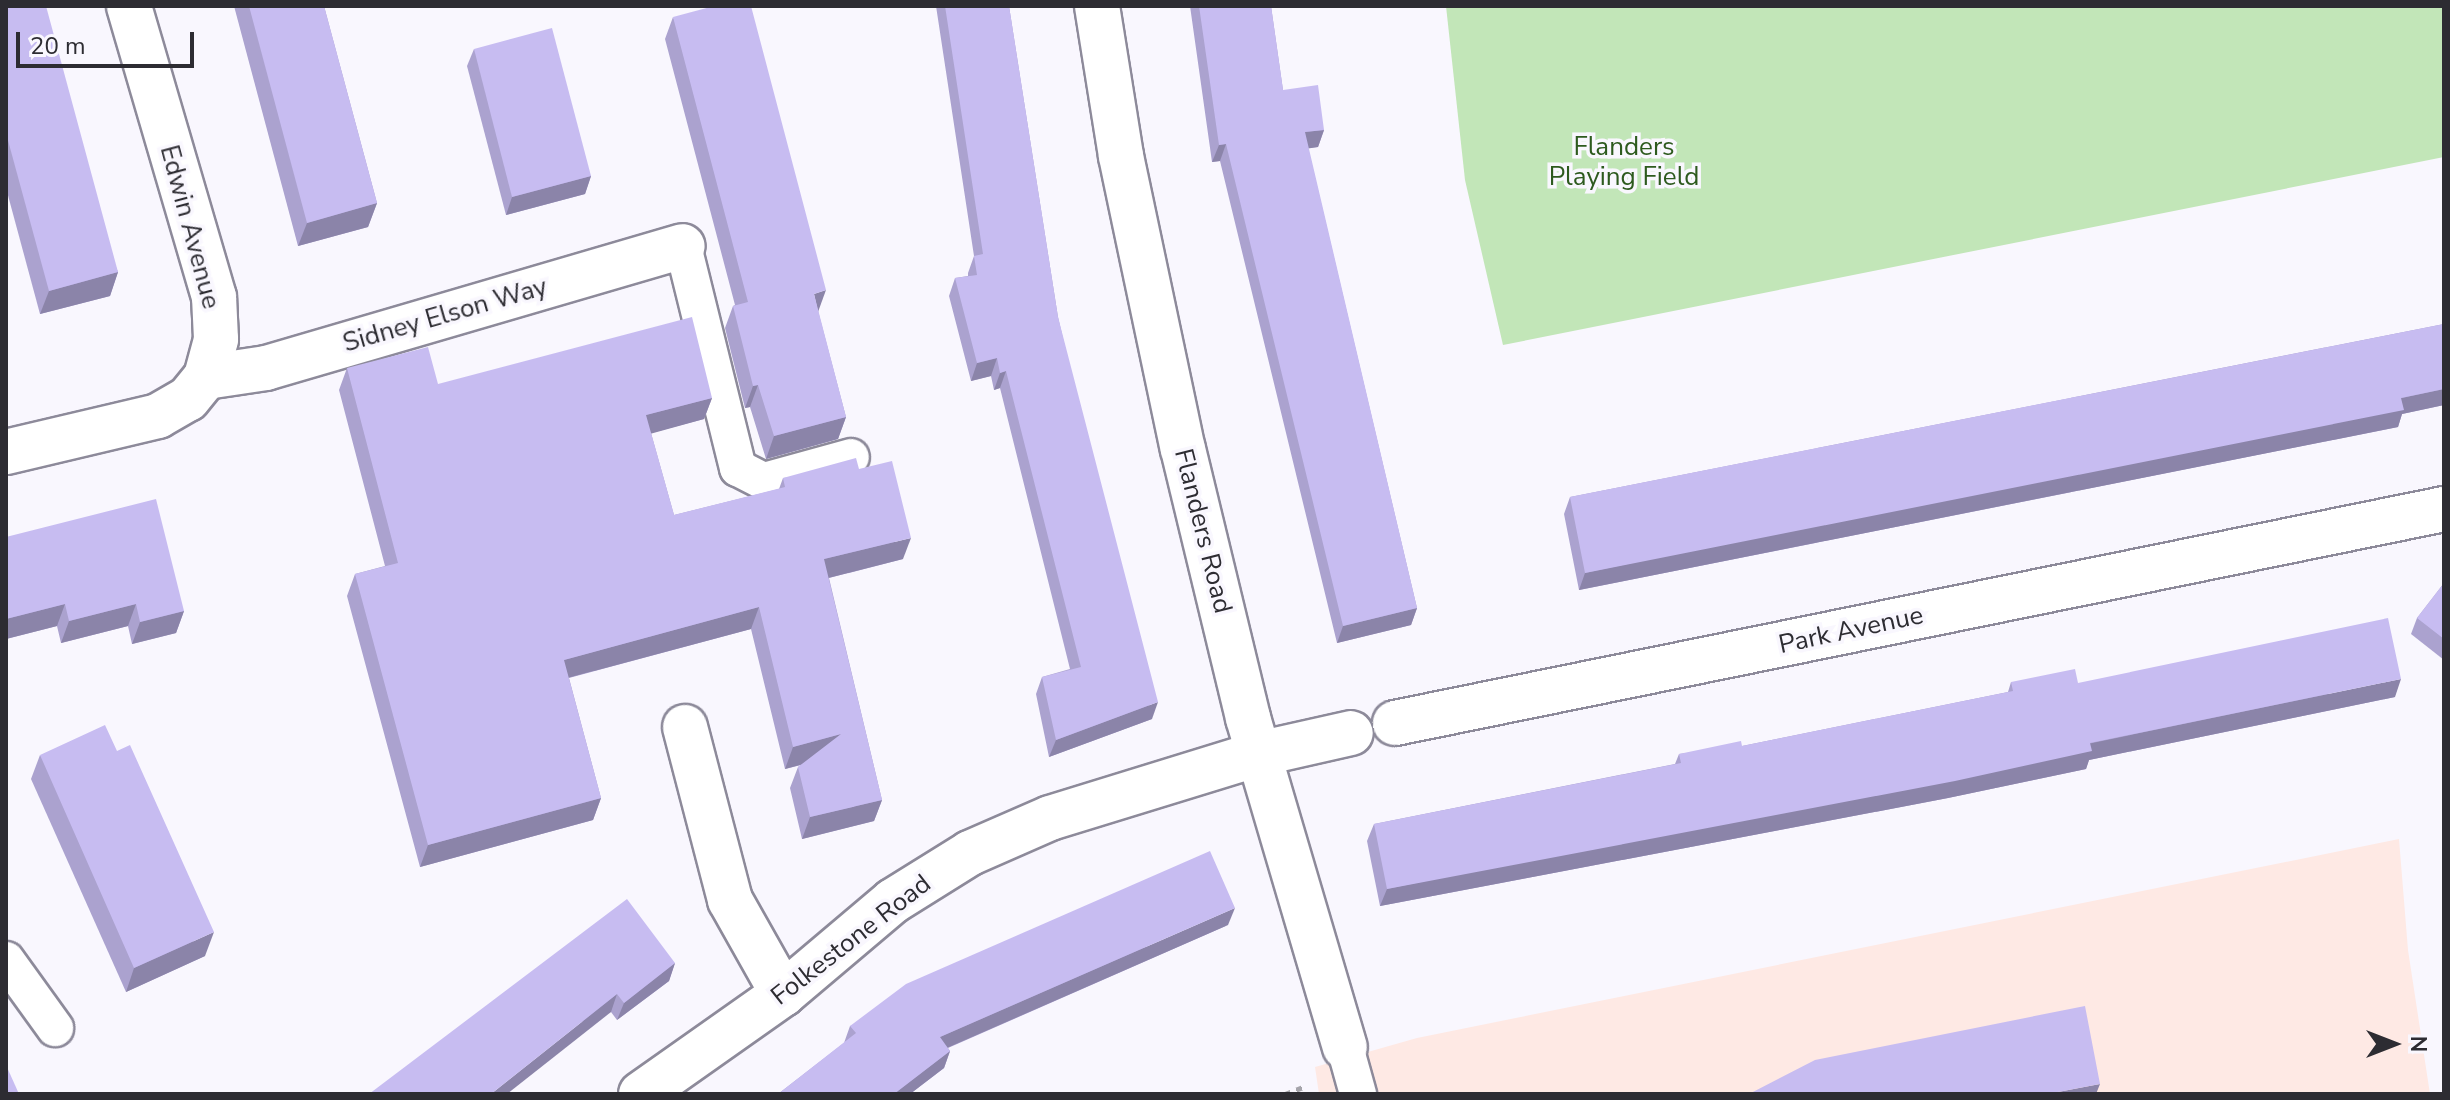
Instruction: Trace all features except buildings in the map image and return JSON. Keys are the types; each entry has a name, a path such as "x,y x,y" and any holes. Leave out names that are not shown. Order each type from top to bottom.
{"street":[{"name":"Edwin Avenue","path":"129,6 214,297 216,339 206,377"},
{"name":"Flanders Road","path":"1097,6 1121,156 1183,449 1258,754 1345,1047"},
{"name":"Sidney Elson Way","path":"206,377 266,368 683,246"},
{"path":"6,452 158,416 188,399 206,377"},
{"name":"Park Avenue","path":"1395,723 2444,509"},
{"path":"685,727 730,900 783,994"},
{"name":"Park Avenue","path":"1258,754 1351,733"},
{"name":"Folkestone Road","path":"641,1094 783,994 893,901 970,853 1050,818 1258,754"}],"lane":[{"path":"683,246 738,468 764,481 851,457"},
{"name":"Park Avenue","path":"1351,733 1395,723"},
{"path":"6,960 55,1028"},
{"path":"1345,1047 1358,1094"}],"shaded area":[{"path":"2399,839 2408,950 2430,1094 1319,1094 1315,1067 1417,1038"}],"green space":[{"name":"Flanders Playing Field","path":"1446,6 2444,6 2444,157 1503,345 1465,180"}]}
